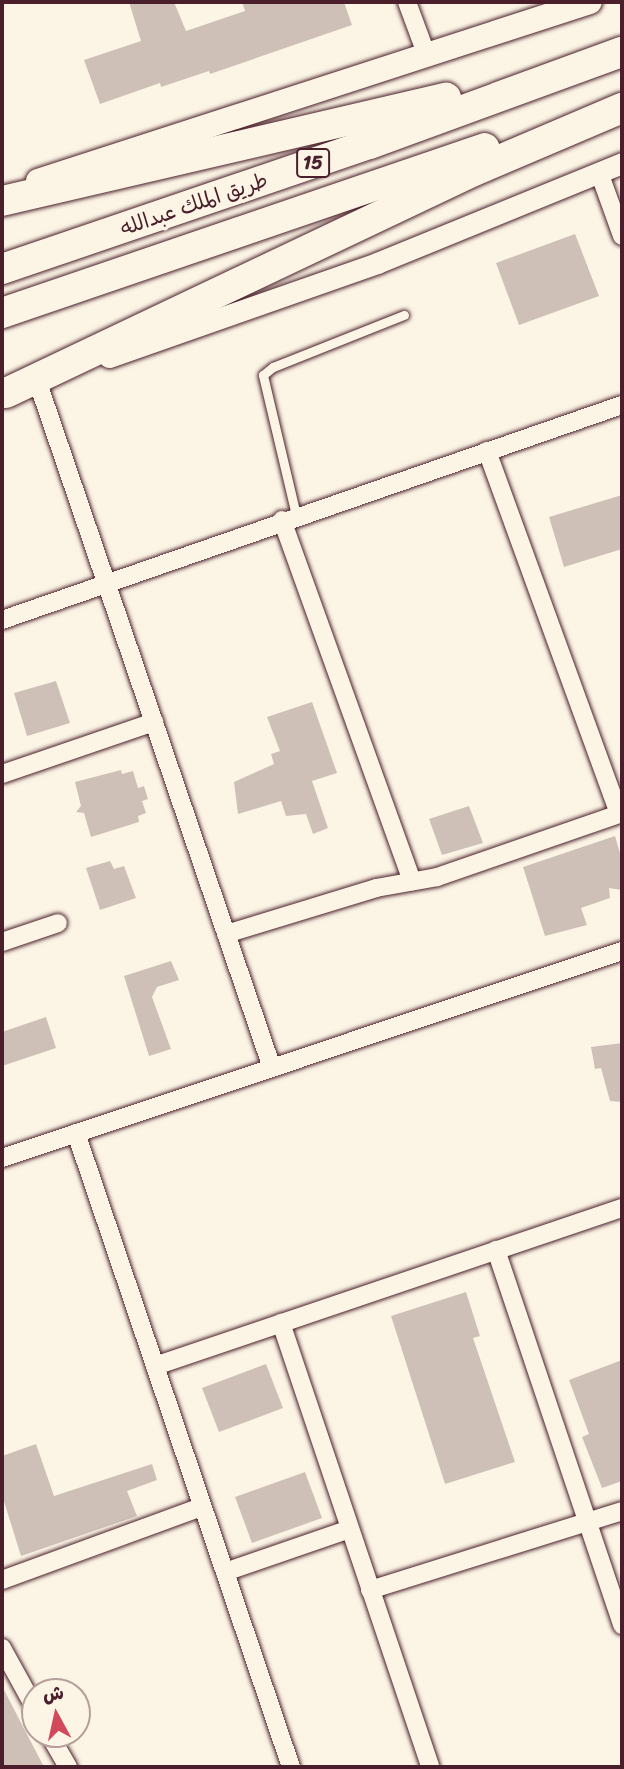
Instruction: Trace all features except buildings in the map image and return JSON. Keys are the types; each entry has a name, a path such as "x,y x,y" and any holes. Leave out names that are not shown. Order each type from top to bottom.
{"highway":[{"path":"2,201 397,111 622,51"},
{"name":"طريق الملك عبدالله","path":"2,269 370,144 622,51"},
{"name":"طريق الملك عبدالله","path":"2,313 622,101"},
{"path":"4,394 474,171 622,108"}],"main road":[{"path":"2,194 180,131 427,56 590,2"}],"street":[{"path":"407,2 427,56"},
{"path":"4,394 377,263 622,163"},
{"path":"599,172 622,236"},
{"path":"38,383 272,1068"},
{"path":"2,620 107,586 289,517 622,405"},
{"path":"226,934 412,881 437,877 621,813 487,451"},
{"path":"289,517 412,881"},
{"path":"2,774 154,722"},
{"path":"2,942 58,923"},
{"path":"2,1158 622,951"},
{"path":"76,1133 290,1767"},
{"path":"155,1366 622,1208"},
{"path":"496,1250 622,1625"},
{"path":"281,1323 430,1767"},
{"path":"2,1580 202,1507"},
{"path":"370,1590 622,1511"},
{"path":"225,1572 350,1529"},
{"path":"2,1648 21,1683"},
{"path":"57,1748 68,1767"}],"lane":[{"path":"289,517 263,375 273,367 404,315"}]}
